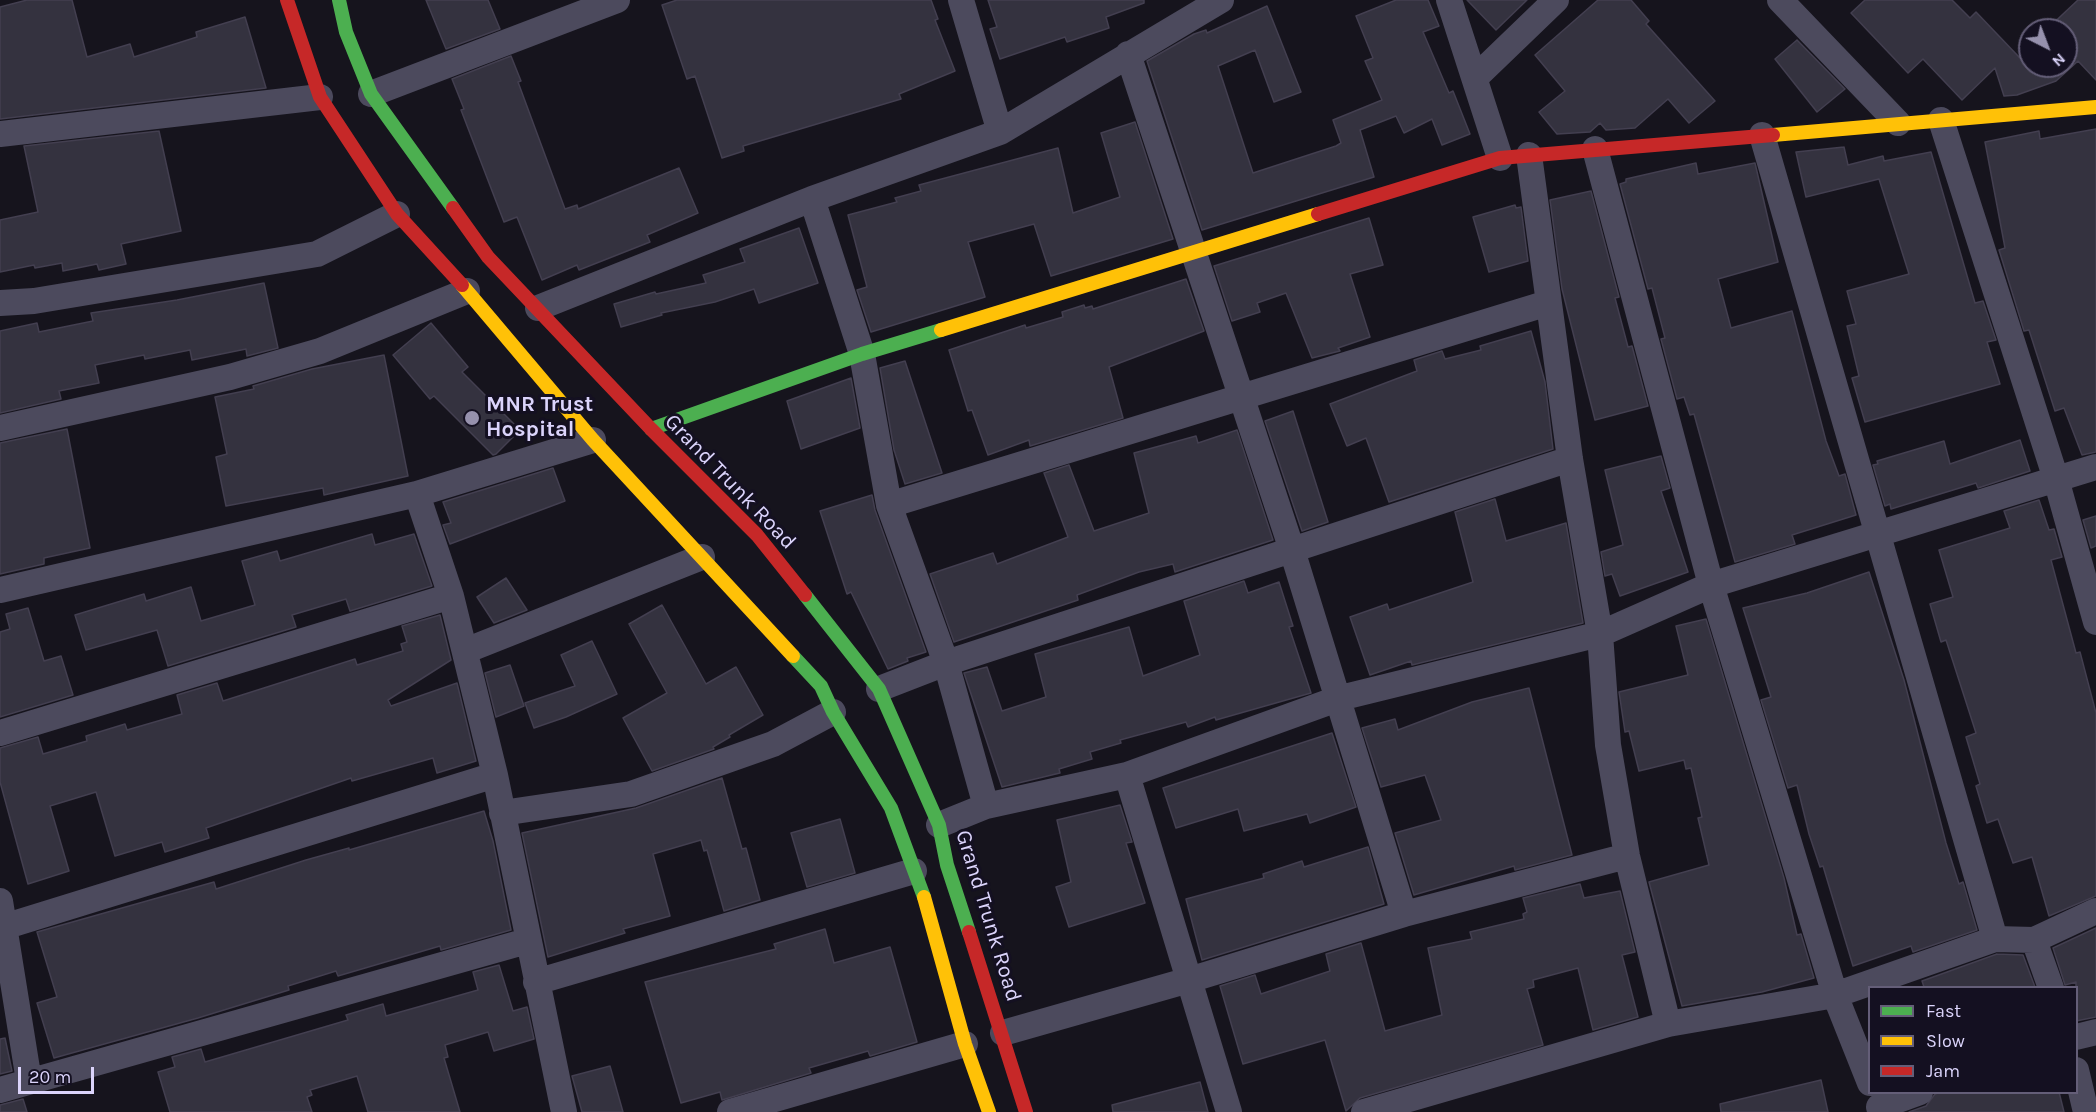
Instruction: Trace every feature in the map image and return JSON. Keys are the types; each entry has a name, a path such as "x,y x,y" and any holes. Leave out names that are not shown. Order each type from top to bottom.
{"main road":[{"path":"287,0 320,97 397,214 422,238 593,440 821,686 833,712 891,808 926,902 965,1044 989,1112"},
{"name":"Grand Trunk Road","path":"339,0 346,32 371,94 488,257 651,429 757,535 879,689 939,825 947,865 1003,1033 1026,1112"},
{"path":"651,429 862,354 1500,159 2096,107"}],"street":[{"path":"371,94 617,0"},
{"path":"961,0 1000,132"},
{"path":"538,308 812,199 1000,132 1221,0"},
{"path":"1443,0 1459,30"},
{"path":"1449,0 1476,77 1500,159"},
{"path":"1476,77 1556,0"},
{"path":"1780,0 1898,123"},
{"path":"1128,54 1340,698 1404,914"},
{"path":"0,134 320,97"},
{"path":"1941,120 2056,479 2096,622"},
{"path":"1762,135 1995,939"},
{"path":"1595,149 1711,585 1835,995 1868,1080"},
{"path":"1529,155 1570,459 1600,634 1608,745 1628,856 1668,1024"},
{"path":"812,199 862,354 889,505 946,663 986,806"},
{"path":"0,303 34,301 317,254 397,214"},
{"path":"0,428 230,377 320,351 467,291"},
{"path":"889,505 1548,303"},
{"path":"0,590 417,494 593,440"},
{"path":"879,689 946,663 1570,459"},
{"path":"939,825 986,806 1127,775 1340,698 1600,634 1711,585 2096,467"},
{"path":"417,494 451,596 495,776 559,1111"},
{"path":"465,651 702,557"},
{"path":"0,733 451,596"},
{"path":"502,813 631,794 773,744 833,712"},
{"path":"1127,775 1229,1112"},
{"path":"2,927 495,776"},
{"path":"1003,1033 1189,980 1404,914 1628,856"},
{"path":"536,982 914,871"},
{"path":"0,901 2,927 29,1081"},
{"path":"1364,1112 1668,1024 1835,995 1995,939 2034,940 2096,911"},
{"path":"2034,940 2051,986"},
{"path":"0,1090 527,941"},
{"path":"2078,1036 2096,1032"},
{"path":"730,1112 965,1044"},
{"path":"2078,1078 2086,1112"},
{"path":"1877,1104 1913,1094"}],"building":[{"path":"27,0 72,0 87,57 130,44 134,57 197,37 196,32 245,17 266,88 0,119 0,7"},
{"path":"426,0 488,0 500,29 446,49"},
{"path":"677,0 931,0 938,19 935,20 955,71 899,94 901,99 743,146 744,151 722,158 695,76 687,79 662,5"},
{"path":"988,0 1144,0 1144,3 1106,17 1109,28 1067,42 1065,37 1000,59 990,29 997,27"},
{"path":"1396,0 1428,0 1439,26 1423,32 1449,93 1453,91 1470,134 1442,145 1432,119 1404,133 1396,116 1360,130 1374,177 1202,230 1147,61 1194,34 1206,30 1207,33 1267,6 1301,92 1274,102 1255,50 1218,66 1253,173 1336,146 1341,143 1333,120 1382,100 1365,61 1373,58 1356,16"},
{"path":"1467,0 1527,0 1496,30"},
{"path":"1598,0 1631,0 1649,21 1646,24 1715,101 1689,123 1668,99 1635,128 1606,130 1600,123 1590,132 1557,134 1539,112 1565,91 1535,55"},
{"path":"1865,0 1952,0 1970,18 1976,12 2018,56 2018,78 2059,78 2017,95 2004,96 1995,68 1962,100 1923,59 1908,73 1851,13"},
{"path":"2078,0 2096,0 2096,80 2078,61 2078,18 2059,18"},
{"path":"1797,40 1845,89 1817,112 1775,59"},
{"path":"511,56 521,81 518,82 565,209 577,205 578,209 679,168 698,213 647,235 650,242 579,270 577,265 542,280 517,217 504,222 461,110 464,109 452,79"},
{"path":"1135,122 1173,239 1051,276 1034,224 968,242 985,297 871,332 857,290 867,287 848,215 897,202 895,198 921,191 919,185 1058,148 1073,213 1120,197 1101,133"},
{"path":"2096,129 2096,452 2082,455 2064,408 2055,411 2029,330 2024,331 1999,250 2005,248 1985,142 2039,131 2040,139"},
{"path":"159,131 181,231 121,244 126,264 99,270 97,264 63,271 62,263 35,268 34,265 0,272 0,220 38,212 24,146"},
{"path":"1844,147 1848,165 1883,156 1884,161 1931,152 1975,303 1983,301 1996,340 1987,342 2000,384 1865,422 1852,378 1859,376 1847,326 1856,324 1847,291 1909,274 1879,179 1806,197 1796,152"},
{"path":"1696,163 1698,174 1755,163 1778,262 1718,279 1731,328 1792,311 1826,441 1839,476 1845,474 1856,515 1792,535 1795,544 1735,562 1694,414 1690,415 1684,397 1677,399 1661,339 1665,338 1652,288 1648,289 1620,184 1626,182 1626,179"},
{"path":"1591,191 1619,297 1615,298 1628,347 1632,346 1648,406 1595,420 1562,289 1550,200"},
{"path":"1515,205 1516,208 1521,207 1528,261 1489,272 1473,217"},
{"path":"1369,218 1383,265 1350,274 1370,337 1338,348 1340,351 1312,358 1286,293 1257,303 1260,312 1232,321 1214,266"},
{"path":"799,228 818,283 759,303 754,289 715,302 661,313 662,315 621,327 614,304 655,292 656,294 706,283 703,275 745,262 740,249"},
{"path":"1186,279 1204,331 1109,367 1123,418 1030,446 1029,440 988,455 972,410 968,411 949,350 1025,325 1026,328 1063,317 1062,312 1084,305 1085,308 1092,306 1093,309"},
{"path":"264,283 278,348 247,356 246,349 192,360 190,350 145,359 144,355 95,365 99,383 59,391 61,399 0,413 0,331 37,323 39,332 93,321 91,313 177,300"},
{"path":"431,323 468,367 462,372 520,430 496,454 493,455 434,396 430,399 393,355"},
{"path":"1531,331 1545,382 1553,449 1389,502 1366,438 1347,446 1330,404 1417,371 1414,360 1442,351 1445,359 1481,350 1480,346"},
{"path":"384,355 408,476 324,495 323,488 226,506 216,457 227,454 215,397 254,389 253,386 312,369"},
{"path":"905,361 942,473 905,484 894,450 880,368"},
{"path":"851,378 860,428 801,449 787,401"},
{"path":"1293,411 1328,522 1302,531 1265,421"},
{"path":"67,429 90,548 44,558 44,564 0,574 0,443"},
{"path":"1237,430 1273,540 1175,572 1173,564 1139,572 1077,595 1078,600 954,642 930,574 993,553 997,564 1068,537 1044,473 1069,465 1094,531 1149,513 1134,453 1196,436 1198,443"},
{"path":"2020,440 2030,471 1978,488 1976,483 1891,509 1890,504 1885,506 1873,465 1878,464 1877,461 1944,441 1950,464"},
{"path":"1661,456 1670,488 1661,491 1688,572 1620,596 1612,574 1605,576 1601,552 1623,545 1605,470"},
{"path":"553,468 565,501 450,544 443,525 451,523 443,502"},
{"path":"872,495 875,510 926,652 907,658 908,661 888,669 851,592 847,594 820,511"},
{"path":"1495,499 1506,541 1566,523 1583,623 1412,665 1411,661 1370,675 1350,617 1387,604 1389,610 1473,582 1455,512"},
{"path":"2039,500 2049,530 2054,529 2062,557 2051,560 2076,653 2080,652 2096,713 2096,896 2049,916 2032,857 2013,863 1998,819 1987,823 1976,786 1980,784 1966,737 1976,733 1946,640 1941,642 1930,604 1953,597 1939,550 2010,528 2004,511"},
{"path":"2096,516 2096,546 2091,548 2083,520"},
{"path":"372,534 375,545 414,534 432,586 350,611 346,599 292,615 296,627 168,666 157,630 86,650 75,615 144,594 146,601 191,587 201,621 255,605 242,561 277,551 280,561"},
{"path":"1869,572 1904,680 1946,843 1959,884 1963,882 1977,930 1913,952 1911,946 1853,966 1823,866 1820,867 1809,834 1797,785 1788,788 1761,700 1771,697 1743,608 1807,593"},
{"path":"506,578 527,610 494,623 477,597"},
{"path":"1244,581 1248,593 1279,582 1293,626 1289,627 1311,693 1216,720 1215,717 1188,727 1186,722 1120,740 1121,743 1090,752 1092,759 1059,769 1060,773 1002,787 964,673 987,667 1002,711 1046,697 1035,654 1129,627 1143,676 1200,655 1184,601"},
{"path":"662,605 706,684 736,667 763,715 729,735 730,737 713,747 714,749 652,771 623,718 667,693 629,624"},
{"path":"28,608 44,661 61,656 73,695 0,717 0,632 10,629 6,614"},
{"path":"440,615 451,660 388,700 391,706 457,683 476,761 437,773 433,758 352,781 351,778 206,828 209,838 165,852 162,842 115,856 96,792 50,806 69,871 28,884 0,782 0,748 38,737 43,754 87,741 86,736 125,724 127,730 182,714 177,695 217,683 223,701 355,659 357,665 403,651 401,644 407,642 402,626"},
{"path":"1706,619 1784,878 1797,935 1801,934 1814,978 1762,992 1682,1006 1649,882 1709,865 1698,818 1702,817 1691,768 1686,769 1684,760 1639,771 1629,731 1625,732 1619,692 1688,675 1676,626"},
{"path":"592,641 617,694 566,717 534,728 525,703 575,686 561,655"},
{"path":"510,665 524,706 496,717 485,673"},
{"path":"1529,688 1572,855 1515,870 1514,866 1414,895 1395,833 1441,820 1425,775 1381,787 1362,728 1395,719 1398,730 1472,702"},
{"path":"1332,733 1356,807 1310,823 1307,814 1244,831 1238,809 1176,828 1163,788"},
{"path":"722,778 742,849 746,848 760,900 724,911 707,850 704,851 701,840 653,854 670,916 623,929 625,933 548,957 522,833 636,808"},
{"path":"1120,805 1132,842 1126,843 1145,903 1069,927 1056,887 1071,882 1057,820"},
{"path":"484,811 493,841 511,930 441,950 440,946 338,976 336,971 288,986 289,990 54,1058 37,1003 57,997 37,932 214,882 216,889 306,860"},
{"path":"840,819 855,873 807,887 791,833"},
{"path":"1368,847 1384,904 1202,960 1186,899 1264,878 1263,874 1302,861 1304,867"},
{"path":"1580,884 1584,898 1620,891 1635,952 1622,955 1638,1017 1593,1030 1578,968 1533,980 1534,987 1527,989 1543,1045 1360,1098 1346,1111 1325,1040 1243,1064 1220,986 1255,975 1261,994 1330,971 1326,954 1361,943 1385,1031 1442,1015 1428,948 1472,939 1470,932 1524,919 1523,914 1527,912 1523,898"},
{"path":"2096,928 2096,1017 2078,1021 2078,986 2076,982 2065,985 2053,948"},
{"path":"825,929 834,963 890,947 917,1042 870,1056 868,1051 809,1068 811,1073 722,1100 720,1092 681,1103 645,982 776,949 774,944"},
{"path":"1997,954 2023,955 2035,986 1924,986 1922,981"},
{"path":"499,965 513,1011 527,1007 534,1039 494,1051 488,1032 445,1045 448,1057 444,1058 460,1112 368,1112 357,1076 310,1090 312,1095 307,1097 312,1112 170,1112 158,1072 175,1067 172,1057 201,1049 205,1062 348,1020 346,1015 383,1004 386,1016 478,990 473,972"},
{"path":"5,1038 12,1071 0,1074 0,1039"},
{"path":"610,1066 623,1112 582,1112 572,1076"},
{"path":"1821,1080 1828,1112 1721,1112 1720,1104"},
{"path":"1200,1082 1208,1112 1113,1112 1112,1105"},
{"path":"1935,1094 2060,1094 2064,1112 1909,1112 1926,1106"},
{"path":"23,1099 27,1112 0,1112 0,1105"}],"traffic: fast":[{"path":"339,0 346,32 371,94 453,208"},
{"path":"651,429 862,354 941,330"},
{"path":"805,595 879,689 939,825 947,865 969,932"},
{"path":"793,656 821,686 833,712 891,808 924,897"}],"traffic: slow":[{"path":"1773,135 2096,107"},
{"path":"941,330 1318,214"},
{"path":"462,285 593,440 793,656"},
{"path":"924,897 965,1044 989,1112"}],"traffic: jam":[{"path":"287,0 320,97 397,214 462,285"},
{"path":"1318,214 1500,158 1773,135"},
{"path":"453,208 488,257 651,429 757,535 805,595"},
{"path":"969,932 1026,1112"}],"place":[{"name":"MNR Trust Hospital","path":"472,418"}]}
